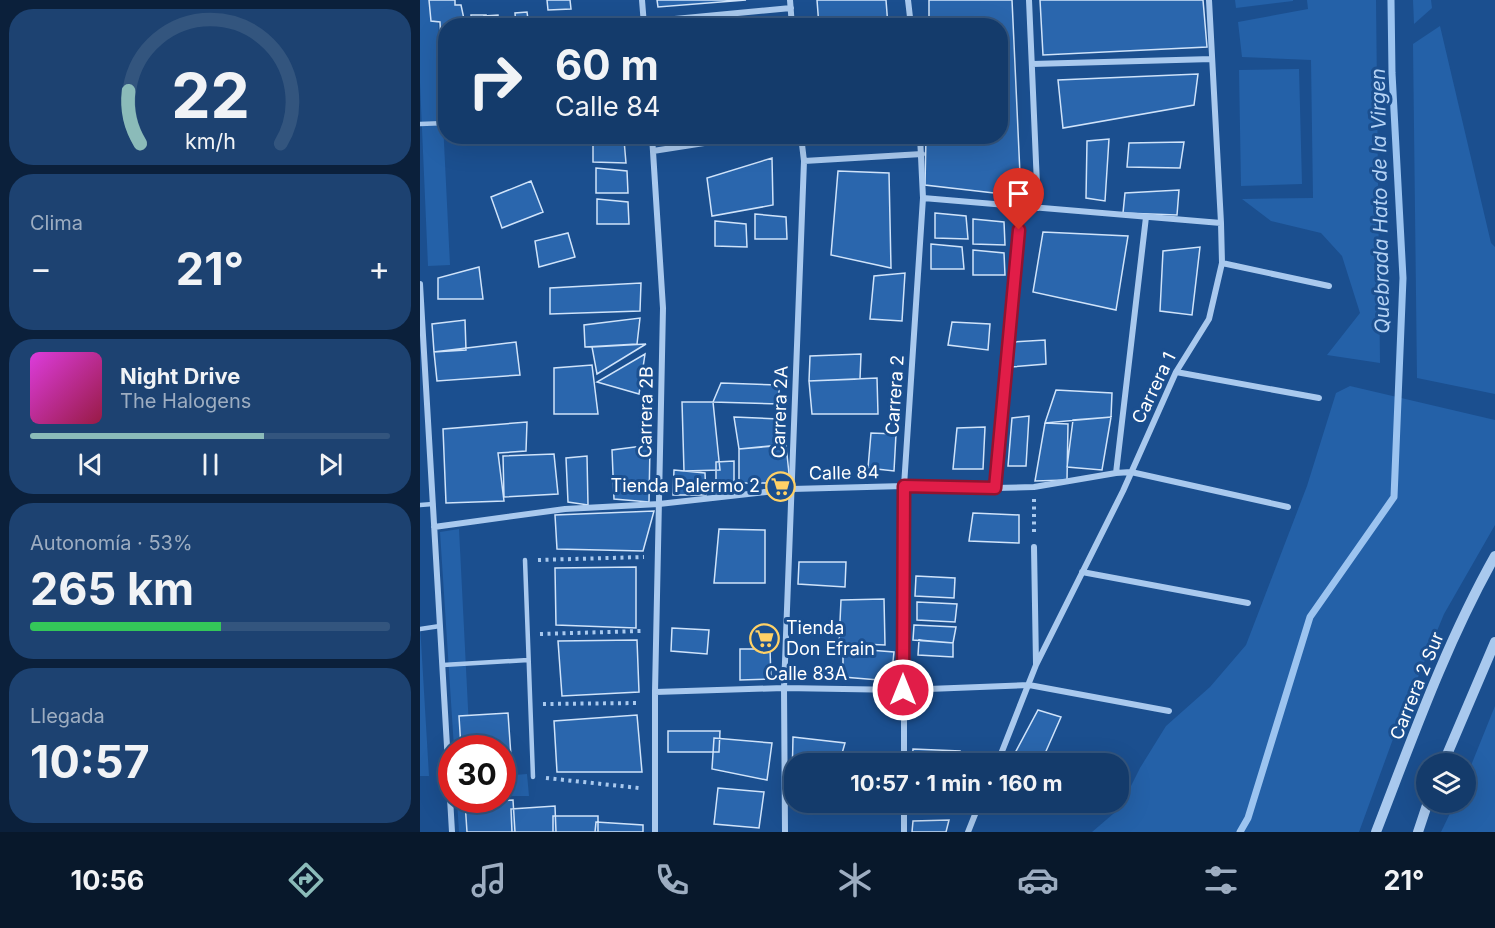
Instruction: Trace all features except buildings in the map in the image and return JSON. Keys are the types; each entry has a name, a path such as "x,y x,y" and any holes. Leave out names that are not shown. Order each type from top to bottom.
{"street":[{"path":"642,0 643,18"},
{"path":"790,0 791,18"},
{"path":"908,0 910,18"},
{"path":"1029,0 1038,208"},
{"name":"Carrera 1","path":"1001,753 1036,665 1131,472 1176,372 1209,319 1222,263 1209,0"},
{"path":"698,18 790,8"},
{"path":"1032,64 1212,59"},
{"name":"Carrera 2B","path":"653,144 663,308 655,832"},
{"path":"653,150 694,144"},
{"name":"Carrera 2A","path":"785,832 784,688 804,161 802,144"},
{"name":"Carrera 2","path":"904,753 904,486 923,198 921,144"},
{"path":"804,161 922,154"},
{"path":"923,198 1221,223"},
{"path":"995,488 1021,207"},
{"path":"1116,473 1146,217"},
{"path":"1222,263 1329,286"},
{"path":"420,284 423,383 433,504 452,832"},
{"path":"1176,372 1318,398"},
{"name":"Calle 84","path":"434,527 565,509 659,504 792,489 904,486 1034,487 1131,472 1288,507"},
{"path":"1034,547 1036,665"},
{"name":"Carrera 2 Sur","path":"1376,832 1448,651 1472,598 1495,556"},
{"path":"1082,572 1248,603"},
{"path":"1448,753 1495,642"},
{"name":"Calle 83A","path":"656,692 784,688 903,690 1029,685 1169,711"},
{"path":"904,813 904,832"},
{"path":"968,832 976,813"},
{"path":"1418,832 1424,813"}],"lane":[{"path":"420,124 438,123"},
{"path":"420,505 433,504"},
{"path":"525,560 533,777"},
{"path":"420,629 440,626"},
{"path":"442,665 528,660"}],"path":[{"path":"1034,487 1034,547"},
{"path":"525,560 644,557"},
{"path":"527,634 641,632"},
{"path":"530,704 639,703"},
{"path":"533,777 639,788"}],"shaded area":[{"path":"420,0 437,0 438,144 444,144 450,265 428,266 420,83"},
{"path":"1235,0 1293,0 1293,1 1236,8"},
{"path":"1307,0 1376,0 1380,363 1327,355 1360,313 1342,256 1321,233 1271,221 1242,199 1313,198 1311,60 1242,57 1238,22 1308,9"},
{"path":"1413,0 1431,0 1432,8 1414,24"},
{"path":"1440,26 1491,243 1495,247 1495,394 1417,378 1413,44"},
{"path":"1299,69 1302,184 1241,186 1239,70"},
{"path":"1350,386 1495,420 1495,525 1444,614 1397,728 1359,832 1092,832 1114,813 1129,813 1129,790 1166,726 1210,687 1246,645 1307,486 1336,393"},
{"path":"459,529 469,735 453,735 440,532"},
{"path":"420,624 429,776 420,776"},
{"path":"1495,706 1495,832 1441,832 1450,813 1476,813 1476,753"},
{"path":"527,774 529,796 516,796 516,775"},
{"path":"458,813 473,813 474,832 459,832"}],"waterway":[{"name":"Quebrada Hato de la Virgen","path":"1240,832 1248,818 1310,617 1394,497 1403,278 1392,73 1391,0"}],"place":[{"name":"Tienda Palermo 2","path":"781,486"},
{"name":"Tienda Don Efrain","path":"765,638"}],"route":[{"path":"903,690 904,486 995,488 1019,230"}]}
